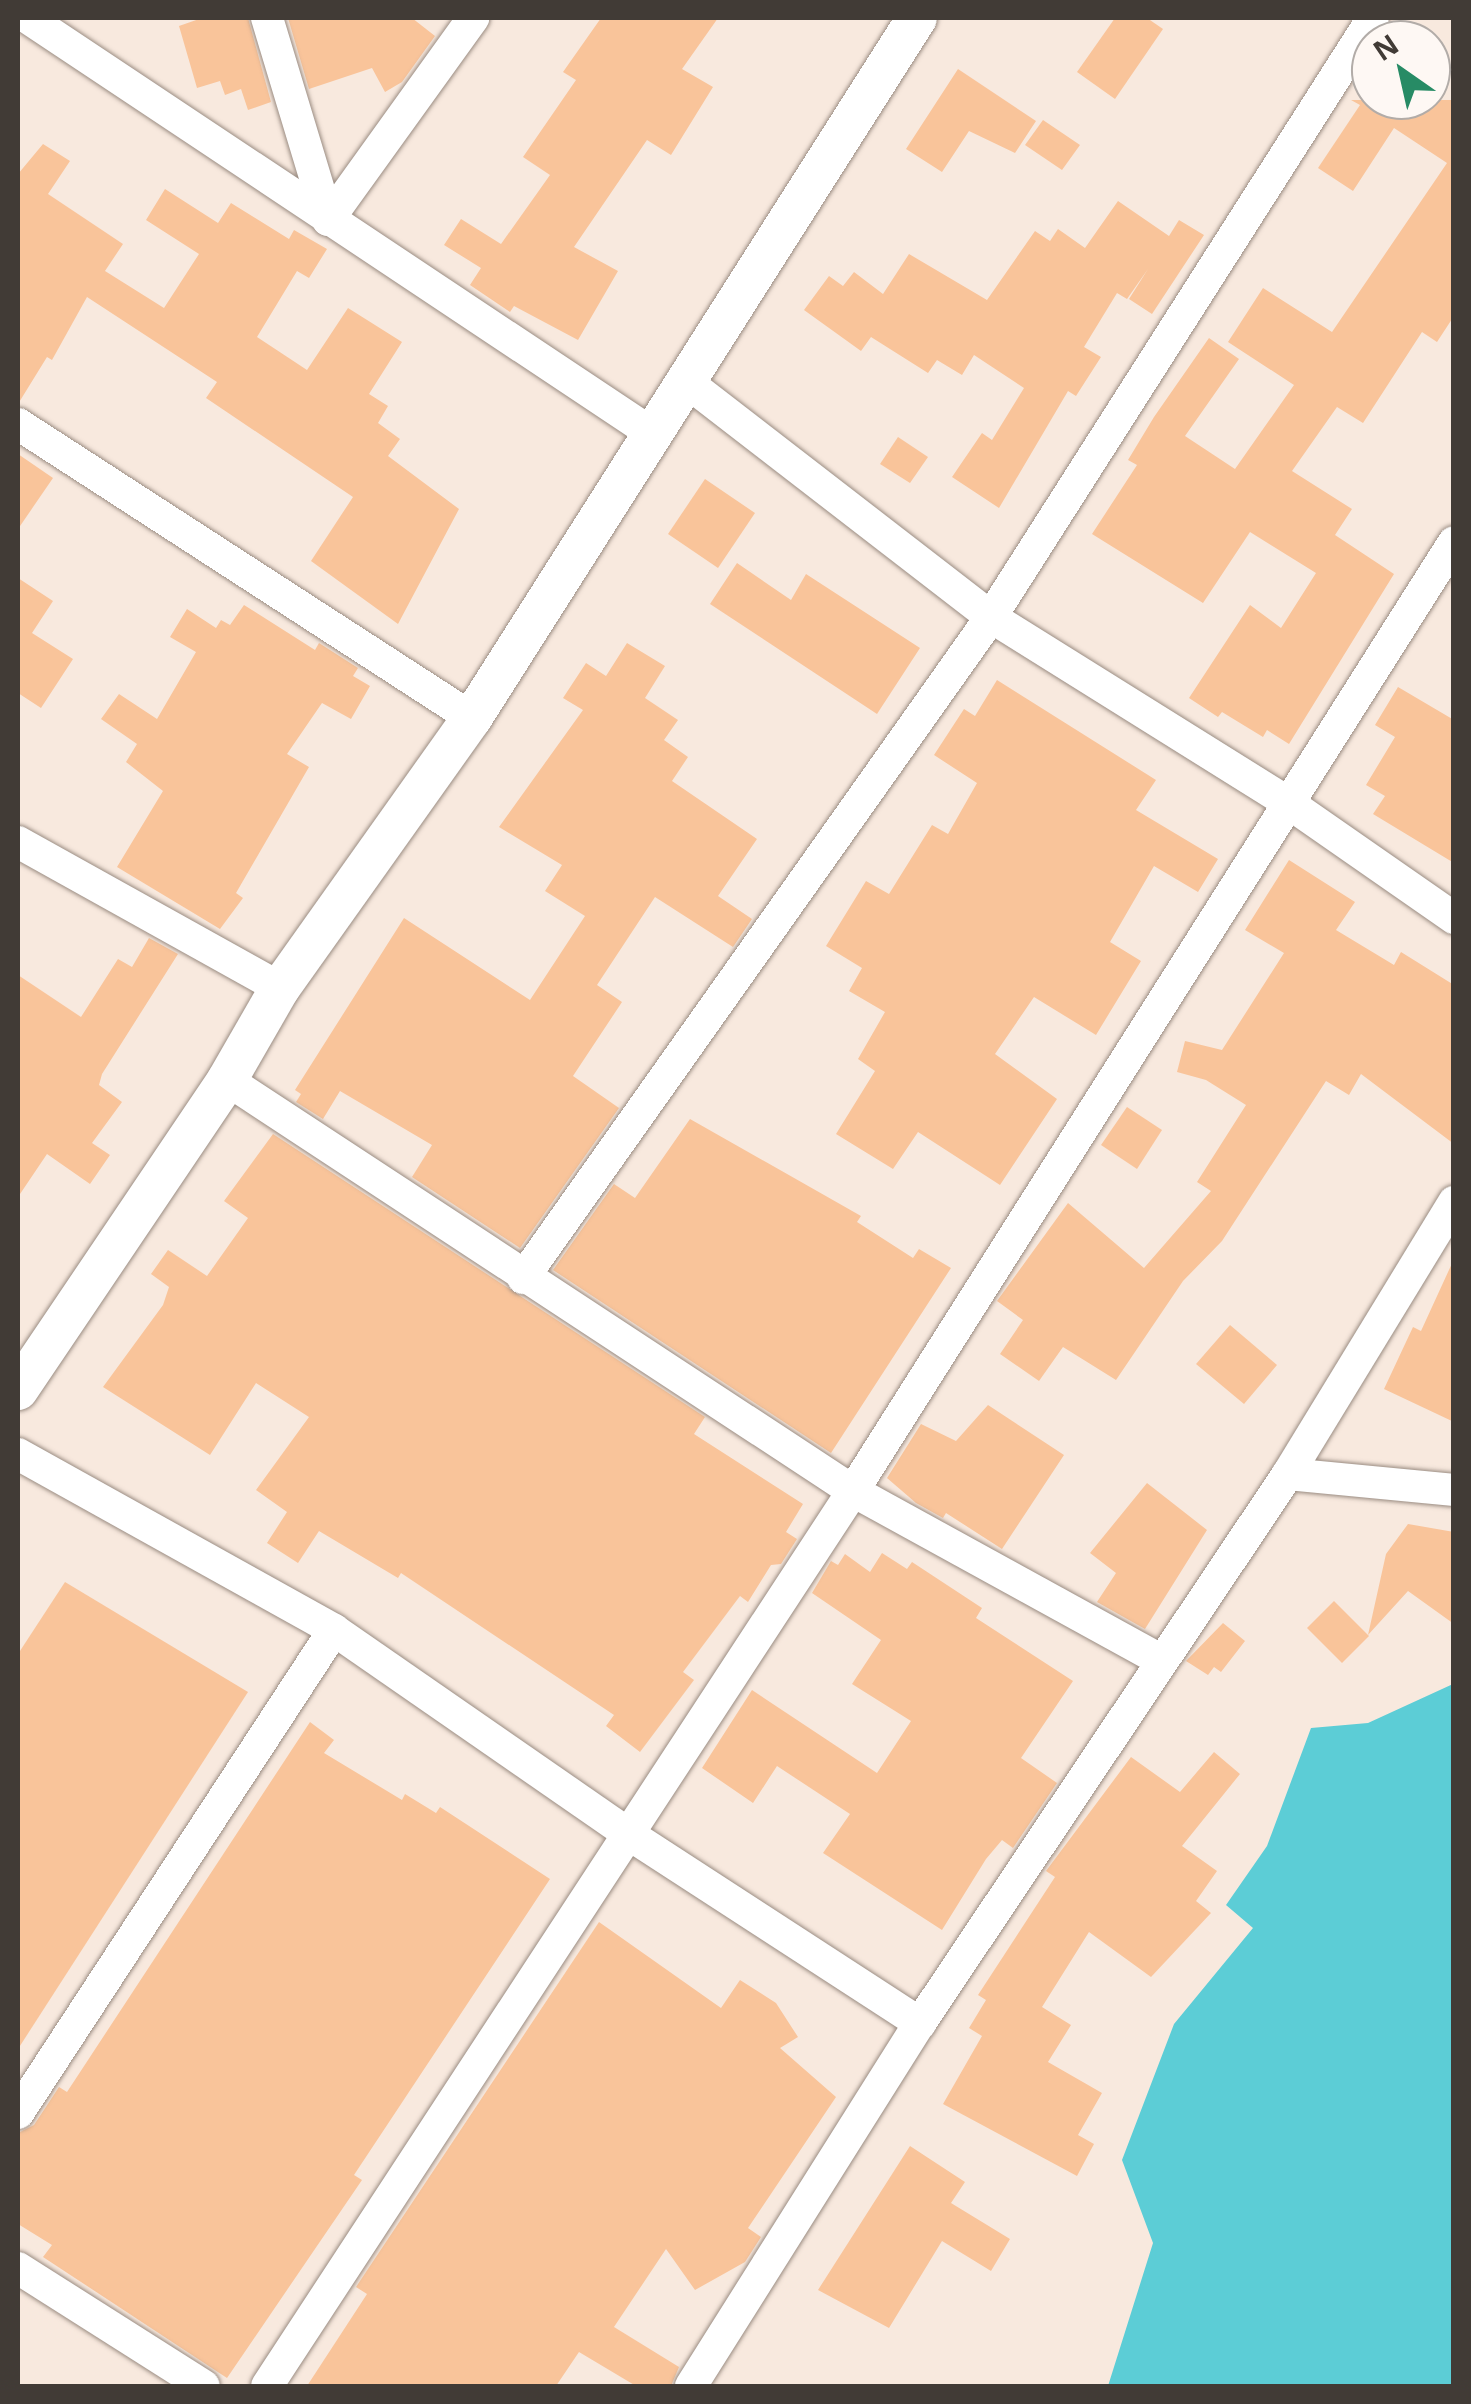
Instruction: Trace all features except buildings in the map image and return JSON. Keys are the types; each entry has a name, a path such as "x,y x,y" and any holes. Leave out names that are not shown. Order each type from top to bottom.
{"street":[{"path":"28,18 650,432"},
{"path":"267,18 328,220"},
{"path":"328,220 473,18"},
{"path":"18,1390 227,1080 280,988 472,718 683,379 917,18"},
{"path":"523,1278 990,617 1373,18"},
{"path":"683,379 990,617 1290,804 1454,918"},
{"path":"18,424 472,718"},
{"path":"267,2386 853,1492 1454,542"},
{"path":"18,842 280,988"},
{"path":"227,1080 853,1492 1160,1660"},
{"path":"690,2386 920,2023 1288,1474 1454,1202"},
{"path":"18,1454 334,1630 630,1835 920,2023"},
{"path":"1288,1474 1454,1490"},
{"path":"18,2113 334,1630"},
{"path":"18,2268 204,2386"}],"water":[{"path":"1453,1684 1453,2386 1108,2386 1153,2243 1122,2160 1174,2024 1253,1928 1226,1905 1267,1846 1311,1728 1368,1723"}]}
